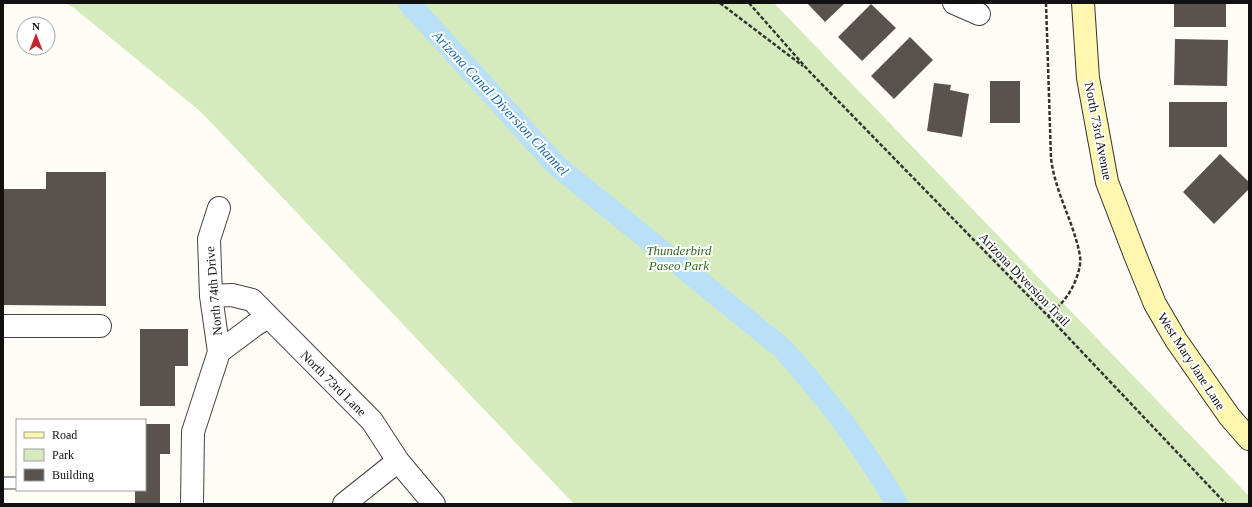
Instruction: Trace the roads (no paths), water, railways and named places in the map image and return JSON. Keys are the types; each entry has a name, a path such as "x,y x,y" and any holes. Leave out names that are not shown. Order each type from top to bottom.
{"street":[{"path":"954,3 979,14"},
{"name":"North 73rd Avenue","path":"1083,3 1088,78 1107,182 1135,255"},
{"name":"North 74th Drive","path":"192,504 193,432 219,352 211,296 208,240 219,208"},
{"name":"West Mary Jane Lane","path":"1135,255 1155,304 1176,340 1229,416 1249,440"},
{"name":"North 73rd Lane","path":"211,296 232,295 252,300 372,421 398,461 434,504"},
{"name":"North 74th Drive","path":"219,352 268,317"},
{"path":"3,326 100,326"},
{"path":"344,504 398,461"}],"lane":[{"path":"3,483 16,483"}],"waterway":[{"name":"Arizona Canal Diversion Channel","path":"409,3 557,166 782,348 844,423 897,504"}],"park label":[{"name":"Thunderbird Paseo Park","path":"679,258"}]}
